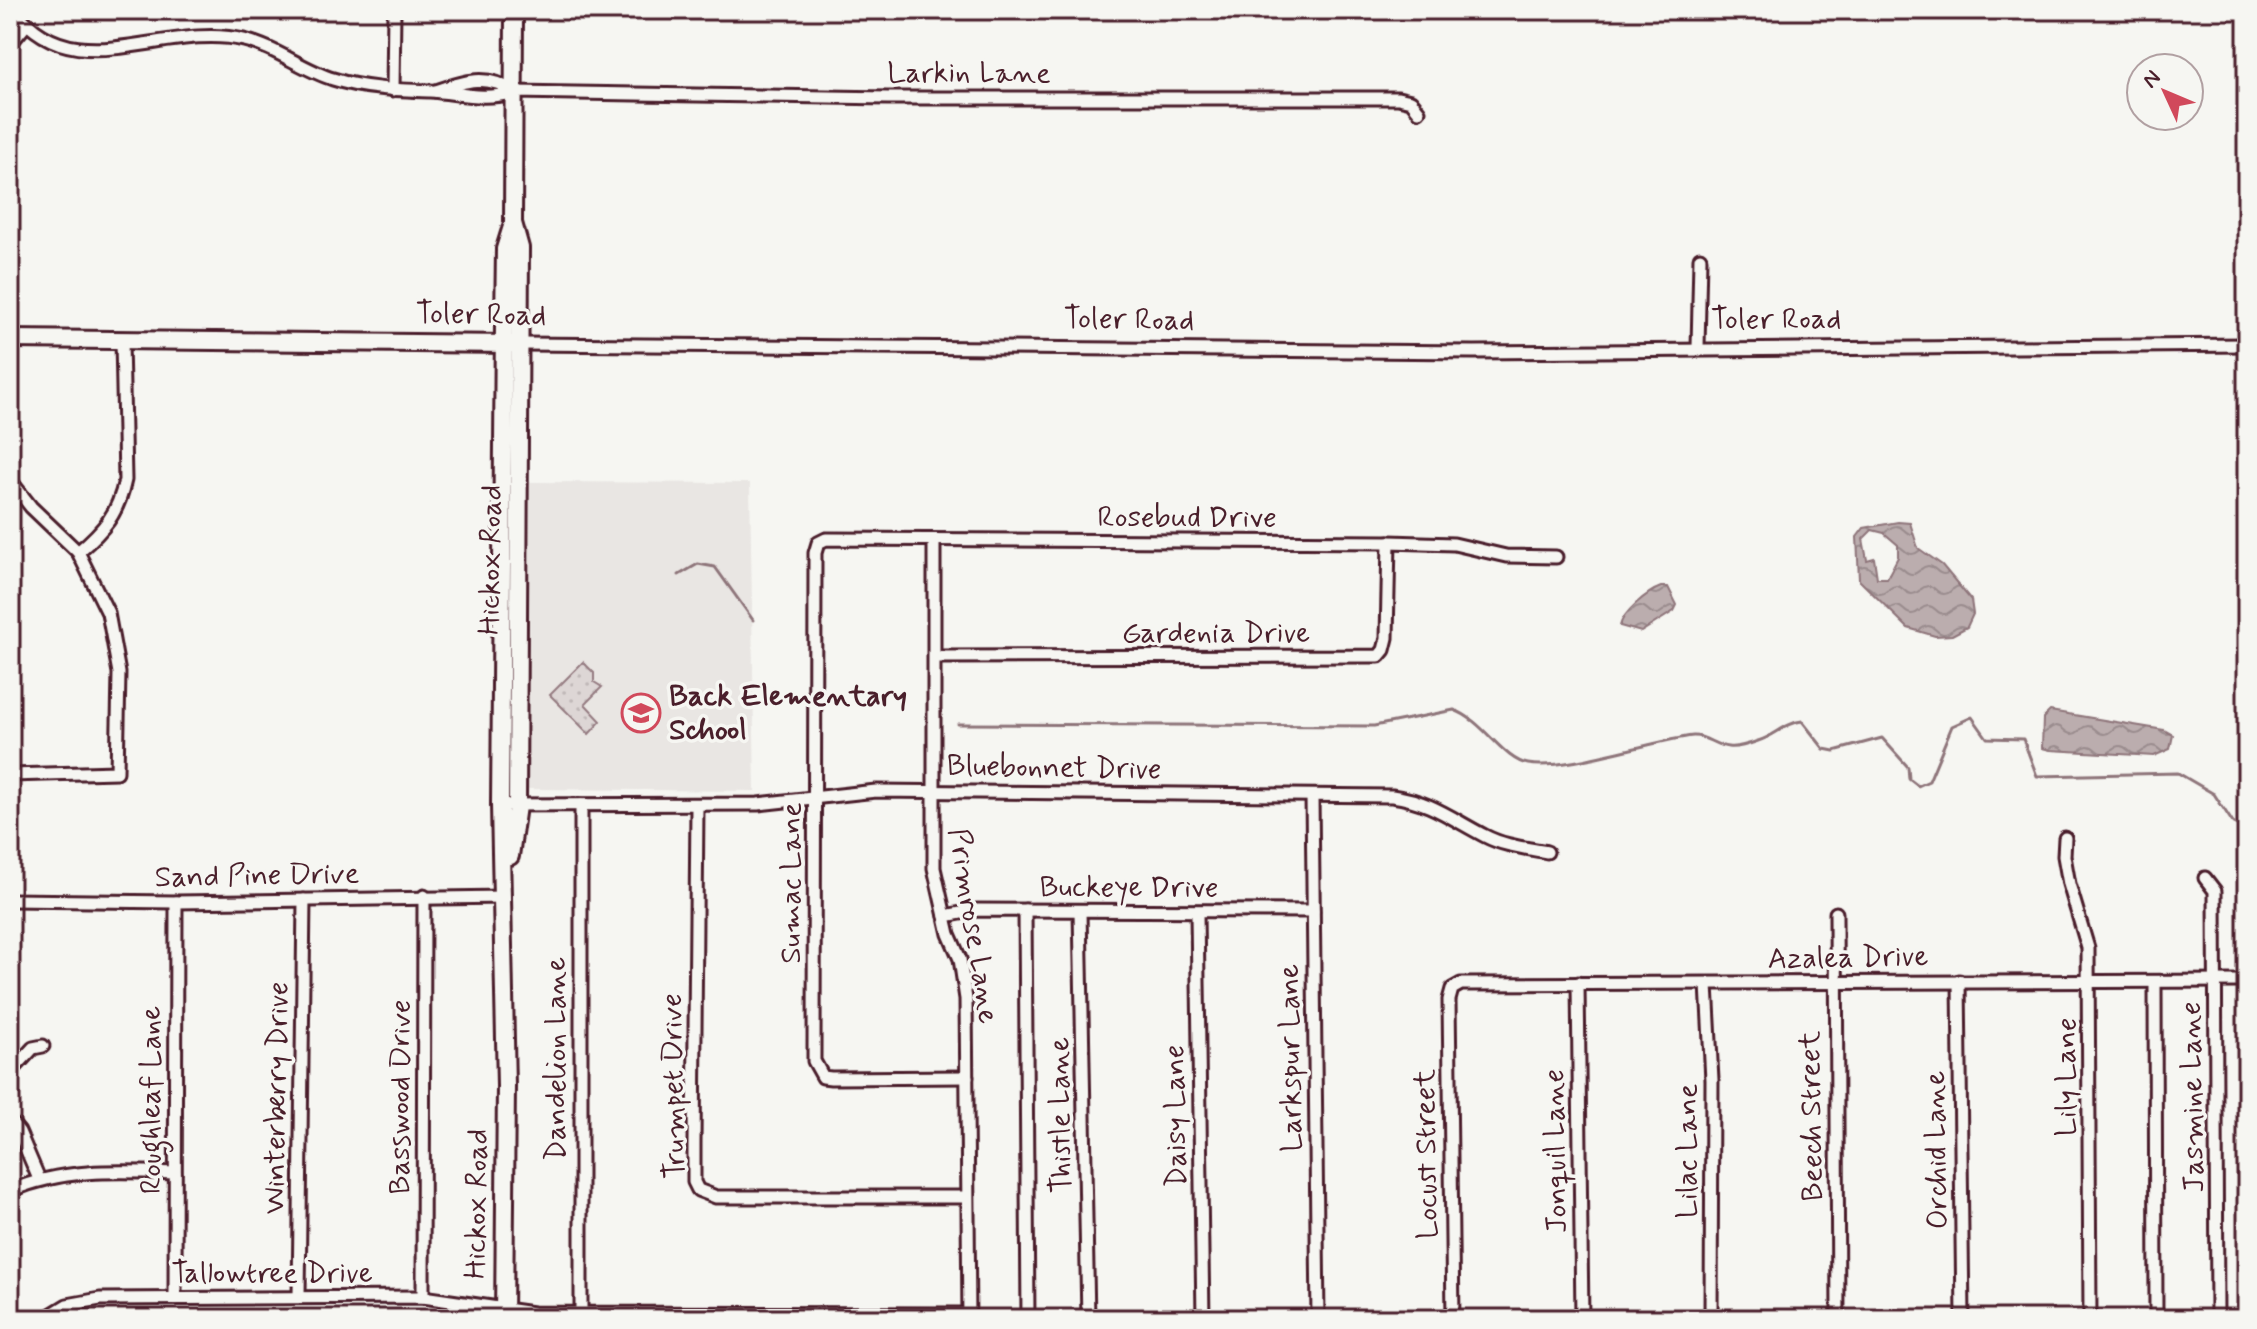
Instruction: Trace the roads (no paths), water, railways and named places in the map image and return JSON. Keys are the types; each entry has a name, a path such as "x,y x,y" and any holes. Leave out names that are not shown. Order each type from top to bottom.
{"street":[{"path":"15,10 26,25 57,45 89,52 192,35 245,40 334,79 393,90 468,98 496,97 514,92"},
{"path":"393,90 394,10"},
{"name":"Hickox Road","path":"504,1315 504,897 518,692 511,573 512,344 505,249 513,223 514,10"},
{"path":"10,44 26,25"},
{"path":"434,92 468,80 500,82 514,92"},
{"name":"Larkin Lane","path":"514,92 888,98 1398,98 1411,101 1419,111"},
{"path":"1698,347 1700,258"},
{"name":"Toler Road","path":"10,339 1474,352 1698,347 2247,345"},
{"path":"78,552 111,522 125,480 122,341"},
{"path":"10,480 31,507 78,552 108,613 119,673 117,772 10,775"},
{"name":"Rosebud Drive","path":"818,543 826,539 1389,542 1454,544 1506,556 1556,557"},
{"name":"Primrose Lane","path":"934,540 937,657 932,790 934,868 945,916 960,959 966,999 969,1317"},
{"name":"Gardenia Drive","path":"937,657 1379,656 1387,638 1389,542"},
{"name":"Sumac Lane","path":"818,543 815,553 814,1061 823,1077 831,1078 967,1077"},
{"name":"Hickox Road","path":"508,805 503,596 511,573"},
{"path":"503,596 507,602 505,682 518,692"},
{"name":"Bluebonnet Drive","path":"508,805 758,804 814,796 932,790 1416,799 1438,807 1486,837 1507,845 1547,852"},
{"name":"Larkspur Lane","path":"1312,796 1318,1319"},
{"name":"Dandelion Lane","path":"581,805 581,1312"},
{"name":"Trumpet Drive","path":"697,806 694,1182 698,1190 716,1197 967,1197"},
{"name":"Lily Lane","path":"2065,838 2064,856 2085,933 2090,980 2090,1319"},
{"name":"Jasmine Lane","path":"2205,878 2215,891 2217,1319"},
{"name":"Basswood Drive","path":"423,1297 424,896"},
{"name":"Sand Pine Drive","path":"10,900 176,902 504,897"},
{"name":"Winterberry Drive","path":"299,1296 304,900"},
{"name":"Roughleaf Lane","path":"175,1297 176,902"},
{"path":"1025,910 1028,1319"},
{"name":"Buckeye Drive","path":"945,916 962,911 1025,910 1197,913 1313,911"},
{"name":"Thistle Lane","path":"1080,911 1088,1319"},
{"name":"Daisy Lane","path":"1197,913 1203,1319"},
{"name":"Beech Street","path":"1836,913 1838,1319"},
{"name":"Orchid Lane","path":"1959,981 1963,1319"},
{"name":"Azalea Drive","path":"1452,989 1461,984 1482,982 2247,981"},
{"name":"Jonquil Lane","path":"1578,983 1582,1319"},
{"path":"2155,983 2156,1319"},
{"name":"Lilac Lane","path":"1707,984 1712,1080 1711,1319"},
{"name":"Locust Street","path":"1452,989 1449,1000 1453,1319"},
{"path":"10,1073 33,1048 43,1046"},
{"path":"10,1121 19,1132 39,1179"},
{"path":"10,1191 39,1179 105,1171 175,1173"},
{"name":"Tallowtree Drive","path":"44,1319 67,1305 83,1301 299,1296 423,1297 472,1302 504,1315 581,1312 969,1317"}],"water":[{"path":"1910,523 1918,548 1942,565 1971,600 1973,614 1967,627 1952,635 1935,636 1908,628 1859,580 1857,537 1864,528","holes":["1872,530 1884,533 1898,545 1898,557 1887,578 1877,578 1874,558 1867,560 1863,539"]},
{"path":"1661,587 1668,587 1677,605 1674,611 1641,632 1620,626 1636,603"},
{"path":"2050,711 2164,730 2173,735 2170,749 2154,756 2042,748 2043,718"}],"waterway":[{"path":"679,575 698,564 715,567 753,620"},
{"path":"958,724 1374,726 1454,710 1474,722 1519,761 1544,765 1586,760 1693,736 1723,746 1739,746 1764,739 1790,724 1802,721 1824,749 1834,751 1882,738 1908,767 1909,779 1918,786 1929,781 1952,726 1972,717 1987,738 2023,739 2037,776 2178,773 2214,794 2233,823 2247,830"}],"place":[{"name":"Back Elementary School","path":"641,713"}]}
